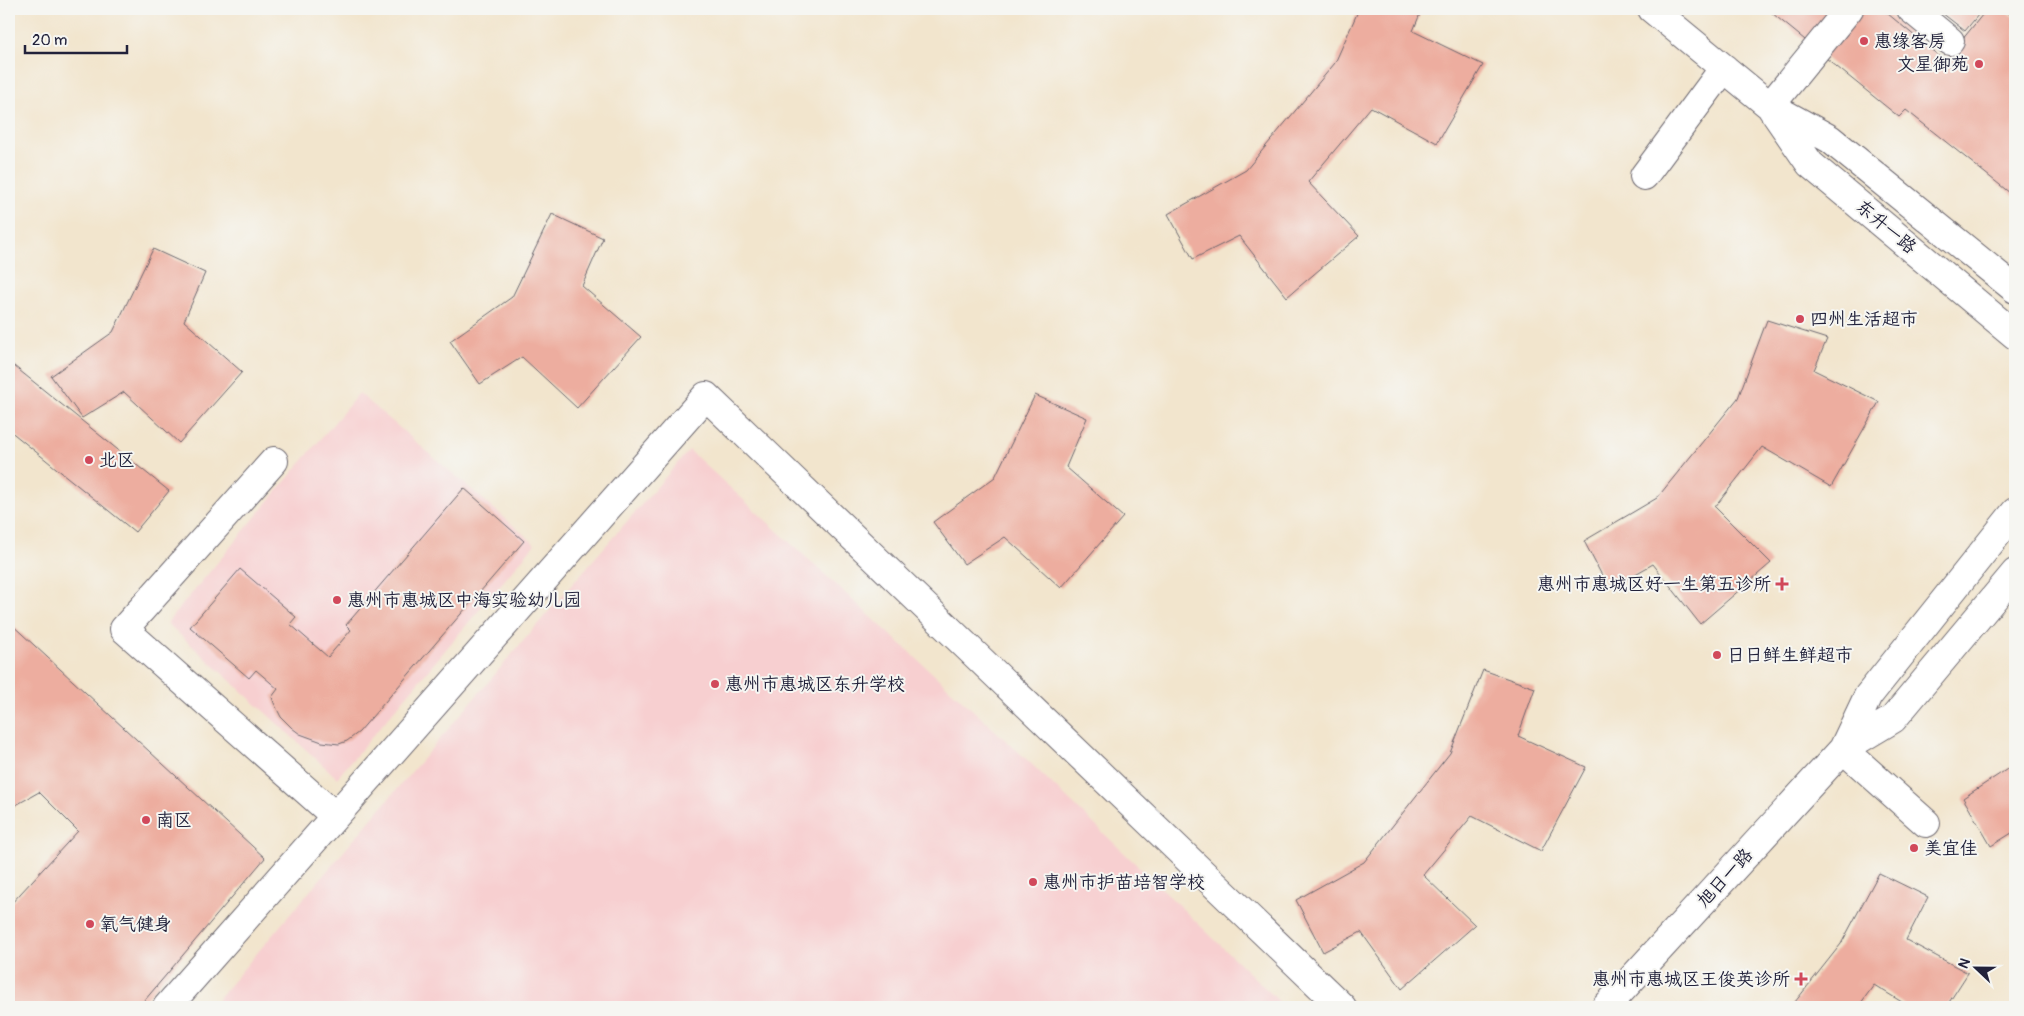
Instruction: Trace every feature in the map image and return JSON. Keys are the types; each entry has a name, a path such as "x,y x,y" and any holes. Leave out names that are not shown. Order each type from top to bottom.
{"street":[{"name":"东升一路","path":"1652,9 1770,106 1830,139 2015,288"},
{"path":"1770,106 1848,9"},
{"path":"1911,9 1950,41"},
{"path":"1644,176 1724,68"},
{"name":"东升一路","path":"1770,106 1810,164 2015,335"},
{"path":"167,1007 706,396 1342,1007"},
{"path":"274,460 124,629 335,816"},
{"name":"旭日一路","path":"1843,749 1868,696 2015,512"},
{"name":"旭日一路","path":"1606,1007 1843,749 1893,719 2015,573"},
{"path":"1843,749 1926,823"}],"shaded area":[{"name":"惠州市惠城区中海实验幼儿园","path":"359,393 535,544 337,778 167,623"},
{"name":"惠州市惠城区东升学校","path":"689,450 1023,756 1285,1007 211,1007 548,612"}],"building":[{"path":"1359,9 1422,9 1413,31 1483,65 1437,143 1371,107 1308,182 1359,236 1287,297 1239,236 1193,259 1168,214 1246,170 1335,63"},
{"path":"1767,9 1838,9 1810,44"},
{"name":"文星御苑","path":"1858,9 1882,9 1945,61 1987,9 2003,9 2015,18 2015,197 1906,110 1899,117 1821,54"},
{"path":"1937,9 1983,9 1965,31"},
{"path":"552,214 603,238 582,286 641,337 577,408 522,357 480,384 450,341 512,297"},
{"path":"153,249 205,273 184,321 242,372 179,443 124,392 82,418 51,376 113,332"},
{"path":"1767,320 1827,339 1814,370 1879,402 1831,487 1762,447 1715,507 1771,563 1700,624 1653,564 1609,589 1584,541 1657,498 1738,398"},
{"name":"北区","path":"9,362 169,491 135,532 9,430"},
{"path":"1035,395 1087,418 1066,467 1123,517 1061,588 1005,537 964,564 933,522 995,477"},
{"path":"464,488 524,541 359,732 347,741 339,744 322,742 300,734 281,717 274,703 272,697 278,689 256,670 249,678 190,627 240,569 296,617 290,624 328,657 351,630 346,625"},
{"name":"南区","path":"9,622 265,858 139,1007 9,1007 9,906 78,831 39,792 9,809"},
{"path":"1483,670 1535,688 1518,736 1586,767 1541,851 1472,816 1423,875 1475,925 1402,989 1361,932 1323,952 1296,900 1364,862 1450,753"},
{"path":"2015,764 2015,831 1991,846 1963,798"},
{"path":"1879,873 1928,897 1906,940 1968,973 1946,1007 1910,1007 1874,985 1858,1007 1791,1007 1841,944"}],"place":[{"name":"惠缘客房","path":"1864,41"},
{"name":"文星御苑","path":"1979,64"},
{"name":"四州生活超市","path":"1800,319"},
{"name":"北区","path":"89,460"},
{"name":"惠州市惠城区好一生第五诊所","path":"1782,584"},
{"name":"惠州市惠城区中海实验幼儿园","path":"337,600"},
{"name":"日日鲜生鲜超市","path":"1717,655"},
{"name":"惠州市惠城区东升学校","path":"715,684"},
{"name":"南区","path":"146,820"},
{"name":"美宜佳","path":"1914,848"},
{"name":"惠州市护苗培智学校","path":"1033,882"},
{"name":"氧气健身","path":"90,924"},
{"name":"惠州市惠城区王俊英诊所","path":"1801,979"}]}
